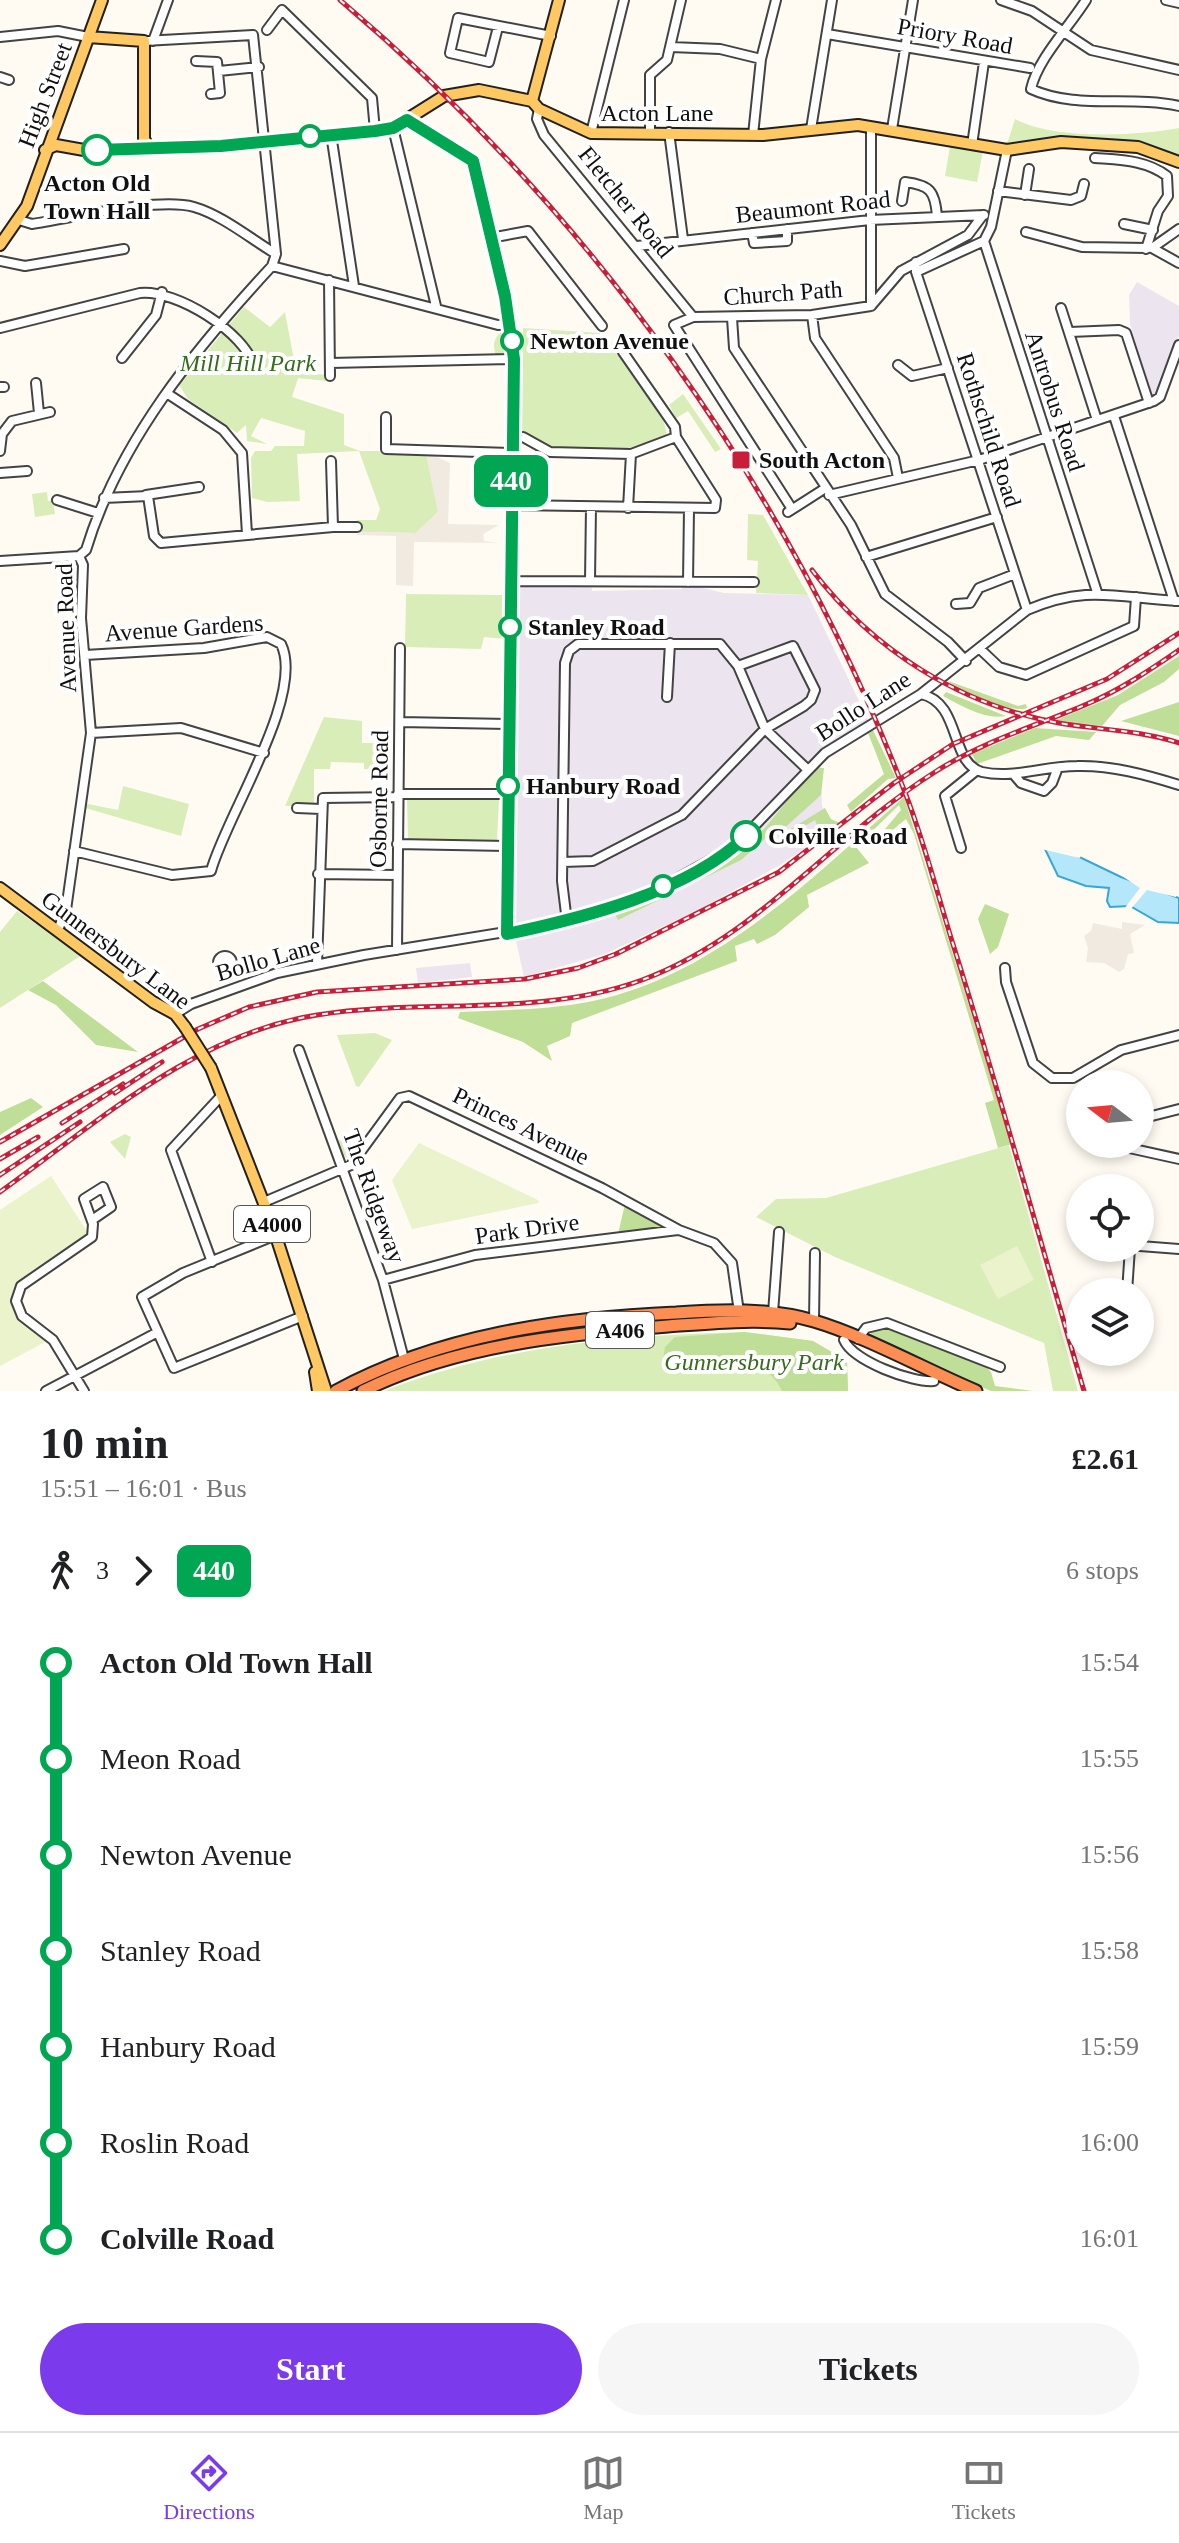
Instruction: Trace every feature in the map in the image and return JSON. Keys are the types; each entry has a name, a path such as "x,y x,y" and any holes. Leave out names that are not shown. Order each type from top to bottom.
{"highway":[{"name":"A406","path":"336,1391 404,1359 492,1335 572,1321 655,1313 739,1312 773,1313 814,1321 976,1391"},
{"name":"A406","path":"363,1391 435,1364 506,1346 603,1331 774,1321 823,1331 957,1391"}],"main road":[{"name":"High Street","path":"0,245 19,220 102,0"},
{"path":"535,105 559,0"},
{"path":"88,37 148,41 146,144"},
{"name":"Acton Lane","path":"45,150 56,145 84,150 135,149 146,144 265,141 375,131 393,128 435,100 461,91 492,92 535,105 591,133 753,135 840,124 892,129 1007,150 1061,142 1138,147 1179,162"},
{"path":"53,128 66,146"},
{"name":"Gunnersbury Lane","path":"0,888 153,1002 175,1014 185,1027 211,1068 264,1202 326,1391"},
{"name":"Gunnersbury Lane","path":"316,1366 318,1391"}],"street":[{"path":"148,41 168,0"},
{"path":"591,133 624,0"},
{"path":"650,133 650,75 664,64 671,47 681,0"},
{"path":"753,135 761,59 776,0"},
{"path":"811,129 832,0"},
{"path":"892,129 913,0"},
{"path":"1001,0 1032,11 1091,50 1179,70"},
{"path":"1086,0 1064,35 1040,62 1031,86 1033,91 1080,100 1151,100 1179,106"},
{"path":"1166,0 1179,3"},
{"path":"265,141 259,67 261,35 282,10 372,98 375,131"},
{"path":"498,27 489,62 450,53 458,18 551,36"},
{"path":"0,37 58,31 88,37"},
{"path":"148,41 244,33 261,35"},
{"name":"Priory Road","path":"827,34 1030,68"},
{"path":"671,47 720,49 761,59"},
{"path":"196,61 213,60 219,71 220,93 211,94"},
{"path":"972,145 984,62"},
{"path":"219,71 259,67"},
{"name":"Fletcher Road","path":"535,105 544,135 693,317"},
{"path":"407,120 473,161 510,324 514,359 507,934"},
{"path":"871,127 871,306"},
{"path":"393,128 436,306"},
{"path":"669,132 683,239"},
{"path":"331,134 354,286"},
{"name":"Avenue Road","path":"58,930 66,910 91,733 81,558 124,457 219,327 272,266 276,254 265,141"},
{"path":"916,267 965,252 984,241 1007,150"},
{"path":"1095,158 1146,164 1167,176 1168,196 1158,211 1149,248"},
{"path":"1025,195 1029,169"},
{"path":"902,201 905,182 929,187 936,195 937,216"},
{"path":"998,191 1077,199 1084,184"},
{"path":"19,220 32,224 144,207 188,206 207,212 276,254"},
{"name":"Beaumont Road","path":"637,246 870,220 989,217"},
{"name":"Church Path","path":"693,317 812,315 871,306 901,271 916,267 989,217"},
{"path":"1124,224 1153,230"},
{"path":"1149,248 1179,229"},
{"path":"490,238 528,231 602,326"},
{"path":"1026,232 1091,249 1149,248 1179,263"},
{"path":"958,241 965,252"},
{"name":"Antrobus Road","path":"984,241 1097,592"},
{"path":"0,261 25,266 124,249"},
{"path":"272,266 436,306 498,325 510,324"},
{"name":"Rothschild Road","path":"916,267 1027,610"},
{"path":"329,280 330,376"},
{"path":"122,358 156,315 162,292"},
{"path":"0,328 140,293 162,292 184,300 250,350 254,367"},
{"path":"1061,308 1097,420"},
{"path":"812,315 815,338 894,458 898,478"},
{"path":"693,317 673,328 742,426 790,510 827,492 979,460 1149,403 1160,397 1179,345"},
{"path":"732,318 734,348 851,525 885,594 948,642 966,661"},
{"path":"1070,332 1119,330 1126,333 1149,403"},
{"path":"511,505 689,509 717,506 708,486 676,437 675,427 623,352"},
{"path":"330,363 514,359"},
{"path":"898,365 912,376 948,368"},
{"path":"36,383 39,413"},
{"path":"168,394 223,430 242,453 247,534"},
{"path":"0,451 1,433 12,421 50,412"},
{"path":"1114,416 1176,601"},
{"path":"386,417 386,449 419,449 448,454 511,453"},
{"path":"513,437 523,437 550,452 631,454 676,437"},
{"path":"628,508 631,454"},
{"path":"331,461 333,527"},
{"path":"0,473 27,471"},
{"path":"104,498 199,487"},
{"path":"146,495 154,536 161,543 357,527"},
{"path":"57,500 98,513"},
{"path":"590,581 591,507"},
{"path":"688,582 689,509"},
{"path":"866,557 997,517"},
{"path":"0,561 81,558"},
{"path":"956,604 970,603 979,588 1015,574"},
{"path":"511,581 754,582"},
{"name":"Bollo Lane","path":"175,1014 234,987 317,963 507,934 567,922 621,905 734,847 807,769 851,735 921,694 1027,610 1048,601 1097,592 1176,601"},
{"path":"980,649 999,667 1026,675 1134,626 1136,597"},
{"name":"Avenue Gardens","path":"85,655 204,648 272,638 284,650 286,668 264,753"},
{"path":"567,922 563,862 565,663 569,651 587,641 720,644 738,666 765,729 807,769"},
{"path":"667,697 670,643"},
{"path":"563,862 593,861 682,815 765,729 811,700 815,690 793,646 738,666"},
{"name":"Osborne Road","path":"397,950 396,809 400,648"},
{"path":"921,694 942,705 961,748 977,770 1015,776 1036,770 1057,770 1063,766 1099,767 1179,785"},
{"path":"400,722 508,724"},
{"path":"74,851 172,875 207,874 264,753 181,728 91,733"},
{"path":"961,848 945,796 977,770"},
{"path":"1015,776 1021,783 1044,791 1052,783 1057,770"},
{"path":"317,963 321,809 326,795 508,794"},
{"path":"297,808 321,809"},
{"path":"397,844 507,846"},
{"path":"318,874 397,875"},
{"path":"1005,968 1006,982 1033,1063 1052,1078 1073,1078 1121,1050 1179,1035"},
{"path":"228,969 234,987"},
{"name":"The Ridgeway","path":"299,1050 383,1280 404,1359"},
{"path":"212,1262 171,1150 222,1095"},
{"name":"Princes Avenue","path":"264,1202 343,1171 357,1159 400,1098 409,1096 602,1188 679,1230 714,1243 729,1256 734,1270 739,1312"},
{"path":"1154,1115 1179,1109"},
{"path":"1154,1154 1179,1159"},
{"path":"84,1391 53,1340 22,1316 16,1296 21,1286 92,1237 92,1220"},
{"name":"Park Drive","path":"383,1280 475,1255 679,1230"},
{"path":"773,1313 779,1232"},
{"path":"276,1235 183,1273 142,1297 171,1367 178,1368 303,1316"},
{"path":"1154,1247 1179,1249"},
{"path":"814,1321 815,1253"},
{"path":"857,1339 866,1328 887,1323 1000,1367"},
{"path":"46,1391 156,1333"}],"shaded area":[{"path":"1137,282 1179,306 1179,336 1155,394 1151,395 1130,324 1129,295"},
{"path":"425,451 450,463 448,524 499,525 483,534 484,541 499,543 414,542 413,586 396,585 396,536 357,535 357,532 416,533 438,512"},
{"path":"517,583 591,584 592,591 682,589 682,583 724,593 808,595 873,730 820,764 822,806 834,829 780,865 700,909 605,954 524,977 513,927"},
{"path":"1122,922 1145,925 1130,934 1134,953 1128,954 1124,969 1119,972 1104,963 1086,962 1088,948 1084,936 1091,931 1093,923 1122,929"},
{"path":"470,963 472,977 418,983 416,968"}],"green space":[{"path":"1015,119 1031,126 1073,133 1141,133 1179,128 1179,156 1115,142 1007,144"},
{"path":"950,146 983,151 977,182 945,176"},
{"name":"Mill Hill Park","path":"244,307 270,327 285,312 296,371 325,375 326,381 298,378 292,397 344,414 344,445 360,451 430,451 438,512 416,533 357,532 357,520 376,520 380,509 359,451 297,454 300,501 267,502 252,498 251,458 255,451 271,451 275,446 304,446 305,431 261,418 251,436 267,444 247,441 246,425 237,433 188,399 179,385"},
{"path":"523,328 599,333 609,340 660,406 667,435 633,447 592,452 552,447 535,440 521,429"},
{"path":"501,332 509,332 510,358 497,358 494,347"},
{"path":"683,394 721,449 715,452 688,411 676,418 669,405"},
{"path":"47,492 48,501 53,500 55,514 35,517 32,494"},
{"path":"748,514 763,515 808,595 756,593 758,561 747,560"},
{"path":"406,594 504,595 507,639 484,637 481,649 405,647"},
{"path":"1179,656 1179,669 1164,682 1120,705 1102,726 1056,720 1118,695"},
{"path":"948,681 1018,706 1026,704 1027,708 1010,708 985,701"},
{"path":"946,692 1006,716 990,716 974,711 943,696"},
{"path":"1179,702 1179,736 1121,721"},
{"path":"324,717 362,721 362,743 385,743 386,770 364,769 364,763 331,762 330,769 314,769 314,806 285,806"},
{"path":"1035,728 1096,732 1089,740 1056,736 977,764 972,754"},
{"path":"873,730 896,778 888,779 851,812 847,805 884,774 868,733"},
{"path":"817,763 824,768 821,795 780,832 776,829 741,860 618,920 615,914 730,858 766,827"},
{"path":"123,786 189,804 181,836 82,807 83,803 118,810"},
{"path":"904,797 1012,1144 998,1148 985,1103 994,1100 914,834 906,819 877,843 875,841 901,810 899,805 856,847 869,863 807,895 809,907 775,935 757,944 754,939 735,946 737,961 572,1023 570,1036 547,1046 552,1061 523,1042 458,1018 460,1012 543,1008 593,1001 638,988 681,970 760,920"},
{"path":"407,799 499,800 497,841 408,839"},
{"path":"825,808 831,819 840,823 822,838 815,820 791,834 789,830"},
{"path":"985,904 1009,914 998,947 990,954 978,919"},
{"path":"17,911 82,955 0,1008 0,932"},
{"path":"43,981 138,1052 96,1045 56,1005 28,990"},
{"path":"375,1033 392,1040 359,1087 337,1035"},
{"path":"31,1098 43,1107 0,1135 0,1112"},
{"path":"125,1134 131,1137 125,1159 110,1142"},
{"path":"338,1140 361,1145 348,1159 342,1154"},
{"path":"419,1143 539,1203 412,1229 392,1180"},
{"path":"1009,1145 1066,1348 1066,1366 1071,1366 1078,1391 1053,1391 1044,1343 835,1257 756,1217 776,1199 826,1198"},
{"path":"51,1176 88,1233 81,1242 14,1287 15,1312 47,1341 0,1366 0,1210"},
{"path":"625,1204 664,1224 663,1229 618,1234"},
{"path":"1017,1246 1034,1280 998,1299 980,1265"},
{"path":"887,1327 984,1365 991,1372 995,1386 1033,1391 991,1391 866,1338 874,1330"},
{"name":"Gunnersbury Park","path":"744,1332 813,1341 847,1361 848,1391 384,1391 472,1363 516,1353 607,1340"},
{"path":"744,1332 813,1341 847,1361 848,1391 782,1391 760,1367 745,1361 712,1359 662,1365 665,1347 675,1337"}],"water":[{"path":"1044,847 1067,851 1121,877 1179,898 1179,923 1158,922 1130,906 1110,907 1107,901 1109,888 1086,886 1058,876"}],"pier":[{"path":"1047,841 1082,853 1080,858 1041,849 1041,843"},
{"path":"1123,872 1177,893 1176,897 1147,890 1130,910 1124,909 1140,888 1122,876"}],"railway":[{"path":"340,0 431,82 517,170 598,263 673,362 741,464 803,571 858,681 913,813 1084,1391"},
{"path":"812,570 862,625 921,670 953,688 1022,715 1149,735 1179,743"},
{"path":"0,1142 198,1029 249,1007 317,992 525,979 578,968 616,954 779,872 894,783 953,744 1107,679 1179,633"},
{"path":"0,1192 150,1084 230,1041 272,1025 358,1010 563,999 603,992 642,980 683,962 758,913 862,826 935,772 991,743 1099,698 1179,650"},
{"path":"115,1093 162,1062"},
{"path":"62,1123 123,1084"},
{"path":"0,1175 80,1122"},
{"path":"0,1159 38,1137"}],"bus line":[{"name":"440","path":"97,150 221,146 375,131 393,128 407,120 473,161 505,296 514,359 507,934 567,922 621,905 705,865 746,836"}],"place":[{"name":"Acton Old Town Hall","path":"97,150"},
{"name":"Newton Avenue","path":"512,341"},
{"name":"South Acton","path":"741,460"},
{"name":"Stanley Road","path":"510,627"},
{"name":"Hanbury Road","path":"508,786"},
{"name":"Colville Road","path":"746,836"}]}
